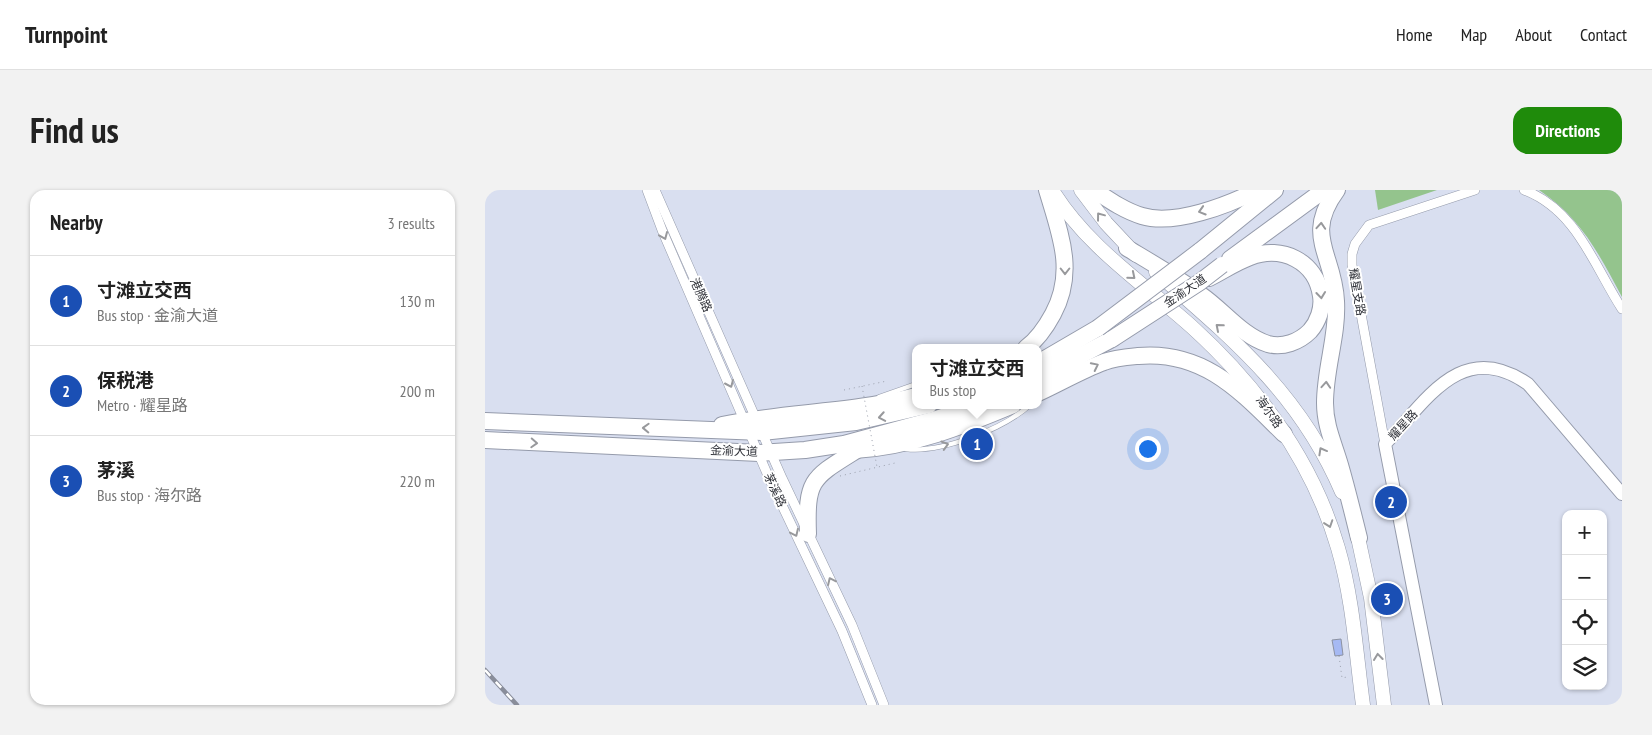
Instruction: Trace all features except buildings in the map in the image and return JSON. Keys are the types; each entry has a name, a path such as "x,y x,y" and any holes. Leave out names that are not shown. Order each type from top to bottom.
{"highway":[{"path":"1030,344 1046,327 1057,307 1065,283 1065,260 1061,239 1047,190"},
{"path":"1095,190 1121,207 1143,216 1164,220 1215,207 1258,190"},
{"name":"金渝大道","path":"1042,361 1098,328 1200,251 1275,190"},
{"name":"金渝大道","path":"1042,386 1225,267 1324,190"},
{"path":"1337,190 1323,212 1320,224 1320,234 1337,301 1336,327 1327,376 1325,404 1329,434 1339,462 1359,538"},
{"path":"1127,248 1201,295 1244,330 1269,344 1293,343 1310,331 1317,322 1322,300 1320,287 1308,267 1299,259 1287,255 1261,254 1225,267"},
{"path":"1042,386 1105,362 1152,355 1178,358 1201,365 1223,377 1284,434"},
{"path":"754,426 851,410 912,397"},
{"name":"金渝大道","path":"485,421 695,430 856,422 912,409"},
{"name":"金渝大道","path":"485,440 765,452 805,450 853,441 964,409"},
{"path":"805,450 857,450 880,446 948,430 1003,409"},
{"path":"809,534 808,496 812,485 822,472 857,450"}],"main road":[{"name":"海尔路","path":"1052,190 1069,216 1093,243 1163,302 1238,371 1305,465 1338,548 1348,599 1363,705"},
{"name":"海尔路","path":"1081,190 1127,248 1249,354 1275,384 1320,447 1334,474 1359,538 1371,598 1384,705"}],"street":[{"name":"茅溪路","path":"647,190 662,230 754,426 872,705"},
{"name":"港腾路","path":"655,190 748,400"},
{"name":"耀星支路","path":"1385,444 1352,265 1352,254 1355,244 1369,225 1475,190"},
{"path":"1524,190 1543,200 1576,230 1622,309"},
{"name":"耀星路","path":"1436,705 1385,444 1448,379 1467,369 1483,366 1506,371 1528,384 1622,487"},
{"name":"茅溪路","path":"748,400 754,426"},
{"name":"茅溪路","path":"765,452 809,534 852,625 884,705"},
{"name":"耀星路","path":"1601,466 1622,494"}],"lane":[{"path":"851,410 886,394 912,385"},
{"path":"880,446 929,450 1003,424 1025,409"}],"path":[{"path":"844,390 887,381"},
{"path":"862,386 877,467"},
{"path":"833,479 861,470 895,463"},
{"path":"1339,656 1342,678 1359,675"}],"green space":[{"path":"1375,190 1437,190 1378,210"},
{"path":"1539,190 1619,190 1622,192 1622,297 1597,252 1578,225 1554,201"}],"railway":[{"path":"485,670 517,705"}],"place":[{"name":"寸滩立交西","path":"977,444"},
{"name":"保税港","path":"1391,502"},
{"name":"茅溪","path":"1387,599"}]}
